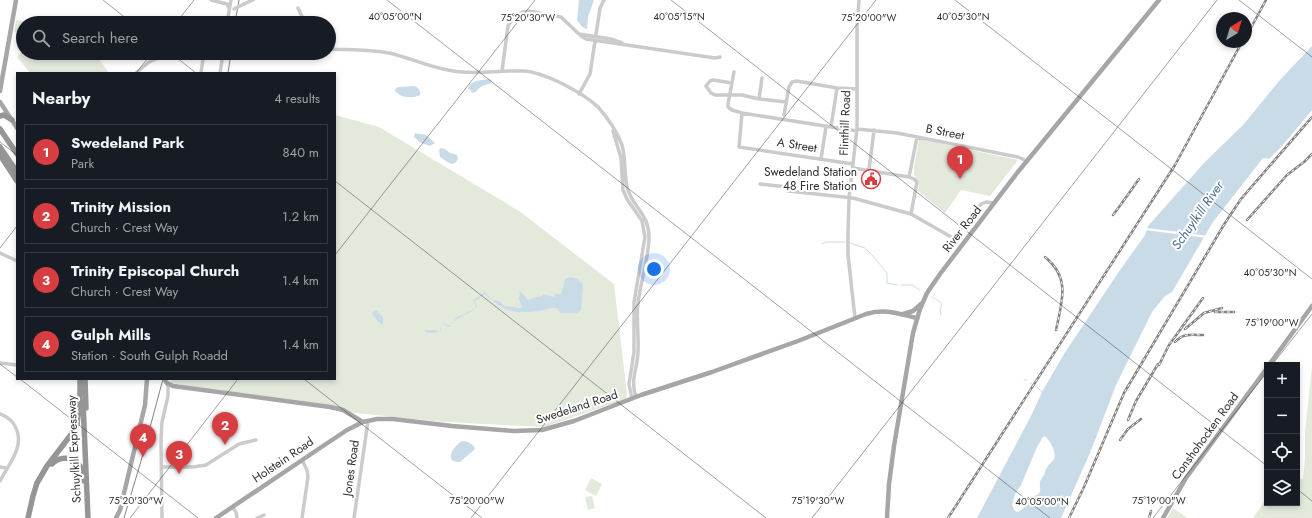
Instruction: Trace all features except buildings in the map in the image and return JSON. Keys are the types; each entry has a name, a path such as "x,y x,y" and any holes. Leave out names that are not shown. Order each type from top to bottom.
{"highway":[{"path":"0,116 4,115 12,120"},
{"path":"0,129 16,153"},
{"path":"0,147 16,171"},
{"path":"0,155 16,179"},
{"path":"28,518 37,483 47,466 73,432 77,424 80,380"},
{"name":"Schuylkill Expressway","path":"80,380 88,518"},
{"name":"Schuylkill Expressway","path":"85,380 92,518"},
{"path":"32,518 39,484 49,467 56,460 61,458 68,458 75,461 82,468 88,510"}],"main road":[{"path":"0,91 16,0"},
{"name":"River Road","path":"887,518 889,484 894,446 913,333 922,303 940,274 994,203 1159,0"},
{"path":"0,102 16,126"},
{"path":"902,314 913,311 922,303"},
{"path":"1271,362 1312,306"},
{"name":"Swedeland Road","path":"365,421 393,419 514,431 536,431 549,429 634,398 719,370 855,318 878,311 890,311 917,318"},
{"name":"Conshohocken Road","path":"1162,518 1186,478 1264,372"},
{"path":"116,518 120,510 145,405 148,380"},
{"path":"166,382 177,386 330,407 343,410 365,421"},
{"name":"Holstein Road","path":"216,518 347,430 365,421"}],"street":[{"path":"211,0 227,4 229,9"},
{"path":"228,16 231,0"},
{"path":"229,9 253,0"},
{"path":"579,94 590,74 600,8 604,0"},
{"name":"Flinthill Road","path":"855,318 848,255 849,198 857,130 857,28 859,0"},
{"path":"298,8 302,16"},
{"path":"502,72 508,26 513,18 518,14 529,11 560,17 584,38 714,58 720,56"},
{"path":"336,49 363,50 387,53 454,71 522,71 537,73 551,78 579,94 597,107 611,126 621,158 623,188 627,199 642,221 644,233 644,247 634,302 634,352 628,384 634,398"},
{"path":"137,72 154,60"},
{"path":"201,72 203,60"},
{"path":"220,72 222,60"},
{"path":"734,72 728,107 742,113"},
{"path":"760,99 762,78"},
{"path":"732,83 713,80 706,86 711,93 715,94 742,95 786,102"},
{"path":"784,115 792,82 797,81 837,88 857,89"},
{"path":"831,127 837,88"},
{"name":"B Street","path":"742,113 826,127 874,130 917,137 1018,156 1027,161"},
{"name":"A Street","path":"742,113 739,147 821,159 910,178"},
{"path":"821,159 826,127"},
{"path":"869,170 874,130"},
{"path":"911,214 916,182 914,179 910,178 917,137"},
{"path":"760,184 788,187 788,191 849,198 911,214 953,238 981,204 986,202 994,203"},
{"path":"0,253 16,261"},
{"path":"0,363 16,365"},
{"path":"162,518 161,440 162,422 168,396 166,382"},
{"path":"168,396 177,386"},
{"path":"0,414 10,419 16,427 19,437 15,454 0,481"},
{"name":"Jones Road","path":"354,518 365,421"},
{"path":"162,467 192,467 206,465 239,444 256,440"},
{"path":"302,460 307,470 308,477 302,518"},
{"path":"0,467 6,468"},
{"path":"232,507 238,518"},
{"path":"257,518 264,515"}],"shaded area":[{"path":"16,20 16,32 14,32"},
{"path":"19,60 100,60 108,72 29,72"},
{"path":"336,115 379,127 519,211 614,284 627,394 626,399 544,427 444,422 356,413 171,383 172,380 336,380"},
{"path":"919,139 1018,160 990,196 961,190 945,213 918,191 919,182 914,175 914,167"},
{"path":"1312,366 1312,518 1253,518 1264,502 1264,506 1300,506 1300,478 1303,479 1305,432"},
{"path":"591,478 602,484 596,496 585,490"},
{"path":"592,496 595,508 588,510 585,497"},
{"path":"1173,508 1187,518 1167,518"}],"water":[{"path":"579,0 594,0 588,17 587,29 582,27 577,20"},
{"name":"Schuylkill River","path":"1312,46 1312,110 1269,159 1263,158 1213,222 1172,292 1165,296 1152,312 1116,385 1090,453 1061,518 977,518 1042,392 1064,354 1145,235 1148,226 1205,162 1244,124 1279,81","holes":["1045,436 1054,450 1054,459 1045,470 1040,481 1040,492 1034,496 1024,508 1017,512 1014,510 1012,505 1015,494 1021,485 1037,447"]},
{"path":"489,79 492,82 482,86 474,93 468,88 474,82"},
{"path":"414,86 419,89 420,95 407,97 400,95 395,91 396,88 399,87"},
{"path":"415,133 426,135 435,143 430,146 421,143 414,137"},
{"path":"441,148 457,155 458,159 456,162 452,164 440,157 439,150"},
{"path":"571,277 578,279 583,285 581,310 577,313 560,313 556,308 523,312 508,310 492,300 499,301 504,306 520,308 522,306 518,298 520,291 528,300 542,296 543,294 554,297 556,294 561,294 566,278"},
{"path":"485,292 492,300 485,294 475,301 477,306 474,309 476,305 474,300"},
{"path":"474,309 460,317 450,327 445,325 441,326 445,324 450,326 457,317"},
{"path":"376,310 383,317 382,325 373,316 372,312"},
{"path":"441,326 441,331 433,333 425,332 425,330 440,331"},
{"path":"462,441 470,443 475,449 460,462 455,462 452,460 451,454"}],"pier":[{"path":"1145,228 1208,236 1207,238 1145,230"}],"waterway":[{"path":"822,244 826,242 845,242"},
{"path":"850,243 865,248 887,273 887,283 898,285"},
{"path":"901,285 912,285 920,290"},
{"path":"932,297 941,302 941,315"},
{"path":"1037,387 1042,392"}],"tram line":[{"path":"236,16 239,0"},
{"path":"228,72 230,60"},
{"path":"124,518 163,380"}],"railway":[{"path":"1252,26 1266,0"},
{"path":"948,518 1175,165 1239,48"},
{"path":"1069,518 1084,487 1124,393 1225,223 1241,199 1312,117"},
{"path":"1247,220 1287,175 1312,154"},
{"path":"1113,215 1139,179"},
{"path":"1045,257 1059,273 1061,282 1062,300 1056,330"},
{"path":"1159,365 1169,345 1203,298"},
{"path":"1185,329 1204,313 1222,308"},
{"path":"1215,312 1234,312"},
{"path":"1175,342 1184,336 1203,335"},
{"path":"1128,420 1136,401 1158,364"},
{"path":"1120,440 1128,429 1141,419"},
{"path":"1149,518 1151,511"}],"place":[{"name":"Swedeland Station 48 Fire Station","path":"871,179"},
{"name":"Swedeland Park","path":"960,179"},
{"name":"Trinity Mission","path":"225,445"},
{"name":"Gulph Mills","path":"143,457"},
{"name":"Trinity Episcopal Church","path":"179,474"}]}
